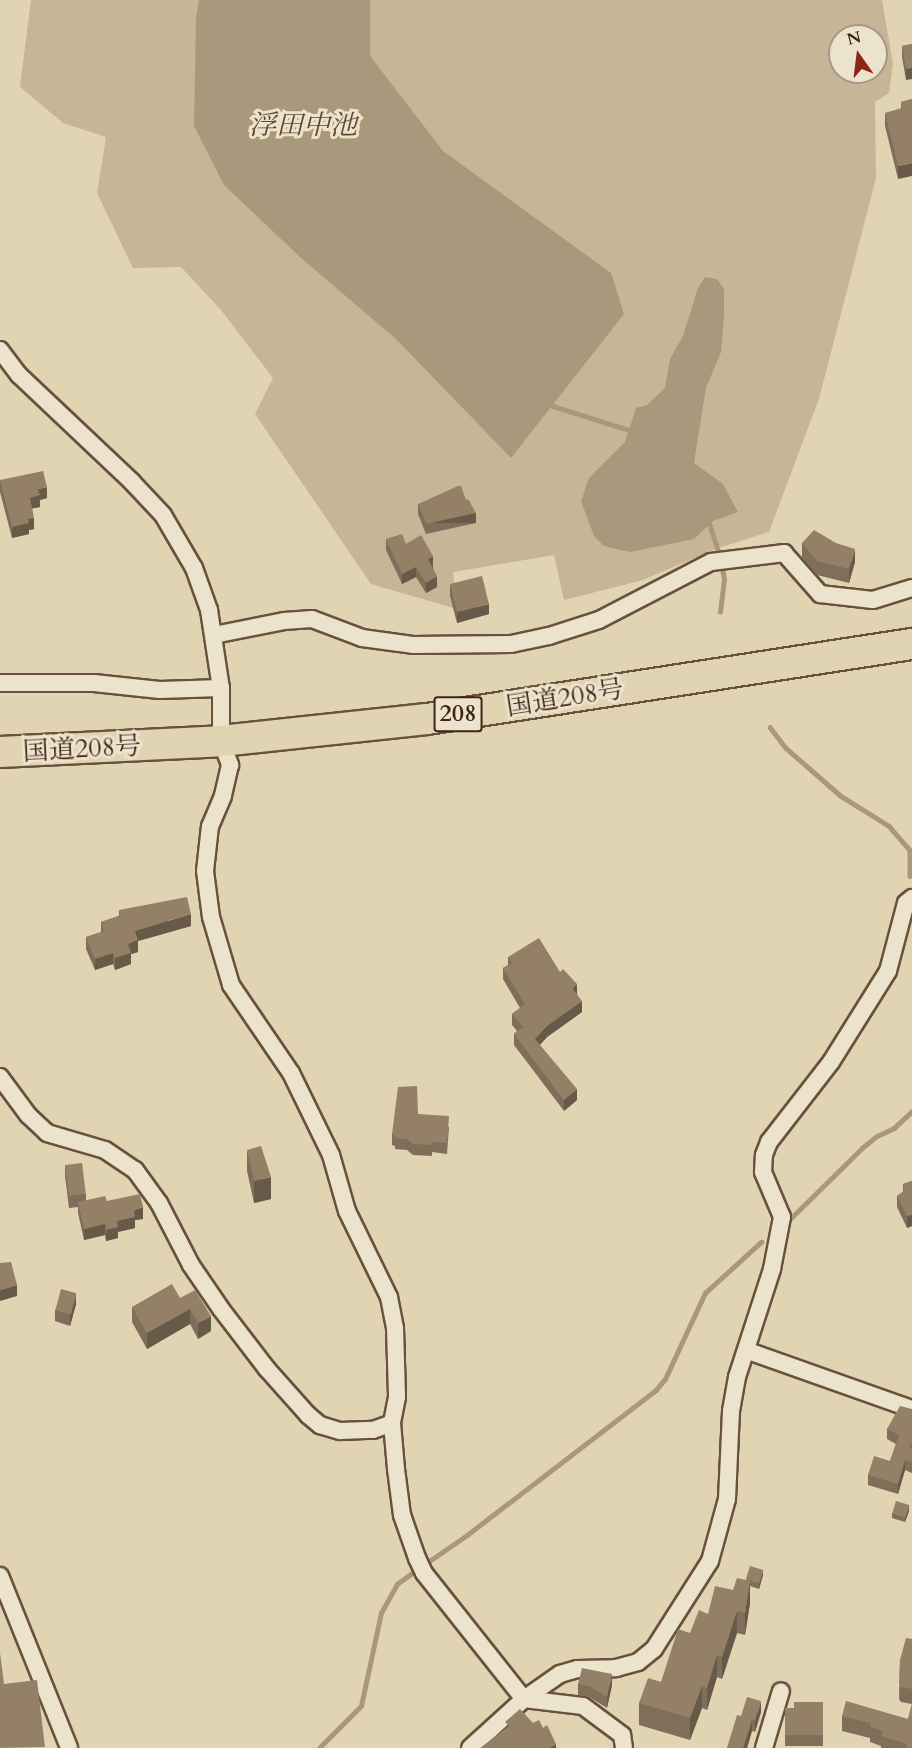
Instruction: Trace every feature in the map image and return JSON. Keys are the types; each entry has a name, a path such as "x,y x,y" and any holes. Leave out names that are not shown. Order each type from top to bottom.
{"highway":[{"name":"国道208号","path":"0,752 221,741 427,719 912,644"}],"street":[{"path":"0,350 27,383 132,482 163,515 194,568 210,610 221,688 221,741 230,765 223,796 210,826 205,871 211,917 231,985 291,1073 331,1155 347,1210 389,1297 396,1328 397,1397 392,1423 402,1515 424,1573 524,1698 583,1706 622,1735 625,1748"},
{"path":"214,635 284,621 312,619 362,638 413,645 511,644 549,636 599,620 711,562 784,553 820,594 873,600 912,588"},
{"path":"0,683 94,683 160,690 221,688"},
{"path":"470,1748 524,1698 560,1674 577,1669 616,1668 638,1662 654,1649 710,1561 724,1509 731,1411 737,1377 748,1351 772,1269 782,1218 763,1172 764,1155 769,1142 831,1062 888,971 906,903 912,898"},
{"path":"0,1077 28,1115 47,1133 105,1150 135,1170 159,1203 191,1265 221,1309 267,1369 320,1425 340,1431 373,1430 392,1423"},
{"path":"748,1351 912,1409"},
{"path":"0,1576 69,1748"},
{"path":"764,1748 780,1691"}],"shaded area":[{"path":"31,0 882,0 886,24 828,24 828,84 888,84 888,35 893,64 889,93 875,102 876,178 819,399 769,532 718,548 643,580 564,600 554,555 453,572 457,609 371,584 255,414 273,378 221,310 181,267 133,268 97,193 106,137 63,123 20,87"}],"water":[{"name":"浮田中池","path":"199,0 370,0 370,56 443,151 611,273 624,314 511,458 396,339 300,257 224,185 194,126 196,18"},
{"path":"705,277 717,279 724,289 724,315 721,352 706,388 694,463 723,484 738,512 713,521 694,539 630,552 604,546 594,536 581,501 589,478 625,442 636,408 647,405 665,388 670,359 683,336 698,288"}],"building":[{"path":"912,44 912,67 906,69 902,46"},
{"path":"912,99 912,163 898,166 885,113 902,108 901,102"},
{"path":"43,471 47,487 38,489 40,495 30,498 34,518 28,519 29,523 12,527 0,480"},
{"path":"461,486 466,500 468,499 476,513 426,524 418,504"},
{"path":"814,530 836,543 855,549 849,569 817,561 802,543"},
{"path":"402,534 406,544 421,535 433,556 428,559 437,576 426,583 416,567 402,574 386,539"},
{"path":"482,576 489,604 457,612 450,584"},
{"path":"187,897 191,914 135,931 138,940 128,944 131,953 115,958 113,953 95,959 86,937 104,931 101,922 121,915 119,910"},
{"path":"539,938 560,972 563,969 577,984 572,988 582,1001 547,1026 535,1039 577,1089 564,1100 514,1034 523,1027 512,1014 525,1004 503,968 512,963 508,957"},
{"path":"417,1086 418,1114 449,1116 447,1143 413,1144 407,1139 395,1138 392,1134 398,1087"},
{"path":"261,1146 271,1177 254,1181 247,1150"},
{"path":"82,1163 86,1194 69,1196 65,1165"},
{"path":"912,1181 912,1215 907,1216 897,1196 905,1190 903,1184"},
{"path":"140,1194 143,1207 134,1210 135,1217 117,1221 118,1227 106,1230 105,1224 84,1229 78,1202 105,1196 107,1201"},
{"path":"11,1262 17,1285 0,1290 0,1263"},
{"path":"172,1284 180,1298 195,1290 211,1316 198,1323 190,1309 147,1333 132,1307"},
{"path":"61,1289 76,1293 71,1314 55,1310"},
{"path":"900,1406 912,1409 912,1442 909,1447 912,1448 912,1462 905,1460 898,1484 868,1475 874,1456 890,1461 899,1435 887,1429"},
{"path":"896,1501 909,1505 906,1518 892,1513"},
{"path":"750,1566 763,1570 759,1583 746,1579"},
{"path":"737,1578 750,1581 745,1613 737,1611 722,1657 717,1655 707,1688 702,1686 690,1718 639,1703 648,1678 661,1682 678,1629 690,1633 699,1610 708,1614 715,1586 733,1590"},
{"path":"906,1638 912,1639 912,1689 901,1687 899,1683 900,1660"},
{"path":"0,1653 4,1684 37,1680 45,1747 0,1748"},
{"path":"582,1668 612,1674 607,1697 589,1686 578,1684"},
{"path":"747,1697 761,1701 755,1720 745,1718 752,1720 743,1748 727,1748 737,1715 741,1716"},
{"path":"846,1701 908,1719 912,1704 912,1748 906,1748 907,1744 881,1736 883,1731 870,1727 871,1723 842,1716"},
{"path":"794,1702 823,1702 823,1735 785,1735 785,1708 794,1708"},
{"path":"520,1709 533,1723 539,1720 543,1728 547,1725 556,1744 548,1748 480,1748 509,1726 505,1722"}],"waterway":[{"path":"551,402 553,406 635,432"},
{"path":"708,519 720,557"},
{"path":"720,612 724,579 721,565"},
{"path":"770,727 786,748 841,796 889,826 910,850 910,876"},
{"path":"790,1219 862,1148 877,1136 894,1128 912,1111"},
{"path":"425,1564 467,1535 656,1390 665,1379 705,1293 761,1242"},
{"path":"319,1748 361,1706 381,1613 397,1584 418,1569"}]}
